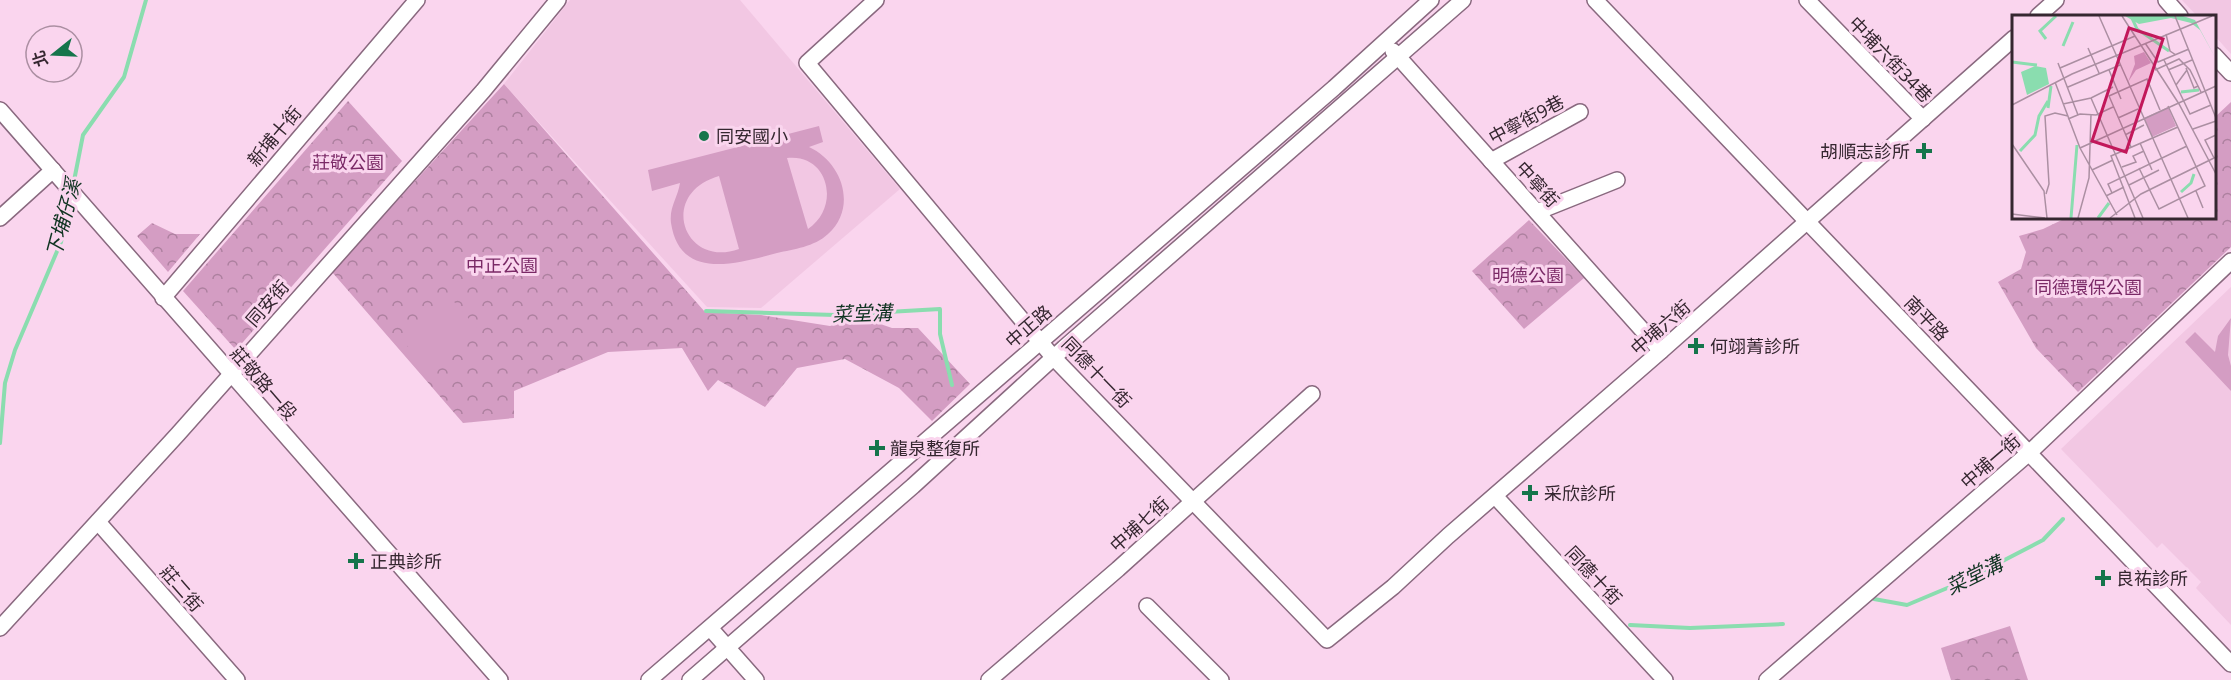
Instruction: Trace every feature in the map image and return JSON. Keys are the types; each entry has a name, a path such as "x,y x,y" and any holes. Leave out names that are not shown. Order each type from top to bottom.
{"street":[{"name":"新埔十街","path":"163,298 417,0"},
{"name":"同安街","path":"0,628 98,522 483,91 558,0"},
{"name":"同德十一街","path":"876,0 807,63 1053,357 1195,501 1327,640"},
{"name":"中正路","path":"649,680 1431,0"},
{"path":"690,680 729,648 1053,357 1463,0"},
{"name":"南平路","path":"1595,0 2231,664"},
{"name":"中埔六街34巷","path":"1807,0 1923,119"},
{"path":"2039,15 2056,0"},
{"path":"2166,0 2180,15"},
{"name":"中埔六街","path":"1327,640 1393,587 1662,351 2012,39"},
{"name":"中寧街","path":"1385,42 1662,351"},
{"path":"2216,57 2231,73"},
{"name":"莊敬路一段","path":"0,110 230,375 500,680"},
{"name":"中寧街9巷","path":"1491,161 1580,112"},
{"path":"0,218 57,175"},
{"path":"1537,212 1617,180"},
{"name":"中埔一街","path":"1767,680 2029,453 2231,261"},
{"name":"中埔七街","path":"989,680 1195,501 1312,394"},
{"name":"同德十街","path":"1495,496 1665,680"},
{"name":"莊二街","path":"98,522 237,680"},
{"path":"1147,606 1221,680"},
{"path":"710,628 756,680"}],"shaded area":[{"name":"同安國小","path":"570,0 740,0 900,189 761,308 707,307 504,84"},
{"path":"2182,0 2231,0 2231,54 2216,37 2216,15 2196,15"},
{"path":"2231,287 2231,625 2196,588 2201,582 2162,543 2157,548 2061,449"}],"green space":[{"name":"中正公園","path":"504,84 705,312 761,315 830,326 860,317 892,328 918,328 970,384 932,421 899,388 845,359 797,368 765,407 718,380 708,391 682,348 608,352 514,391 514,418 463,423 332,272"},
{"name":"莊敬公園","path":"348,101 402,161 236,350 183,291"},
{"name":"同德環保公園","path":"2231,102 2231,247 2078,392 2036,348 1998,282 2021,269 2026,252 2019,236 2043,229 2064,219 2216,219 2216,116"},
{"path":"819,126 823,142 809,147 821,154 837,174 844,199 842,211 837,223 828,234 810,245 745,261 713,264 698,261 686,254 677,242 671,223 671,212 680,183 652,191 648,170","holes":["787,158 801,159 813,164 821,172 826,183 825,208 808,229","719,176 739,249 720,252 704,249 692,239 685,227 684,212 688,198 700,185"]},
{"name":"明德公園","path":"1529,220 1584,278 1524,329 1472,271"},
{"path":"152,223 175,234 200,234 168,272 137,236"},
{"path":"449,296 477,328 429,370 401,339"},
{"path":"2231,318 2228,355 2231,366 2231,391 2185,342 2195,332 2215,352 2218,336"},
{"path":"2010,626 2028,680 1951,680 1941,648"}],"waterway":[{"name":"下埔仔溪","path":"73,186 83,135 124,77 146,0"},
{"name":"下埔仔溪","path":"0,443 5,383 15,350 61,242 71,196"},
{"name":"菜堂溝","path":"706,311 835,315 940,309 940,334 952,385"},
{"name":"菜堂溝","path":"1874,599 1907,605 1964,581 2043,540 2063,519"},
{"name":"菜堂溝","path":"1630,625 1690,628 1783,624"}],"place":[{"name":"同安國小","path":"704,136"},
{"name":"胡順志診所","path":"1924,151"},
{"name":"何翊菁診所","path":"1696,346"},
{"name":"龍泉整復所","path":"877,448"},
{"name":"采欣診所","path":"1530,493"},
{"name":"正典診所","path":"356,561"},
{"name":"良祐診所","path":"2103,578"}]}
